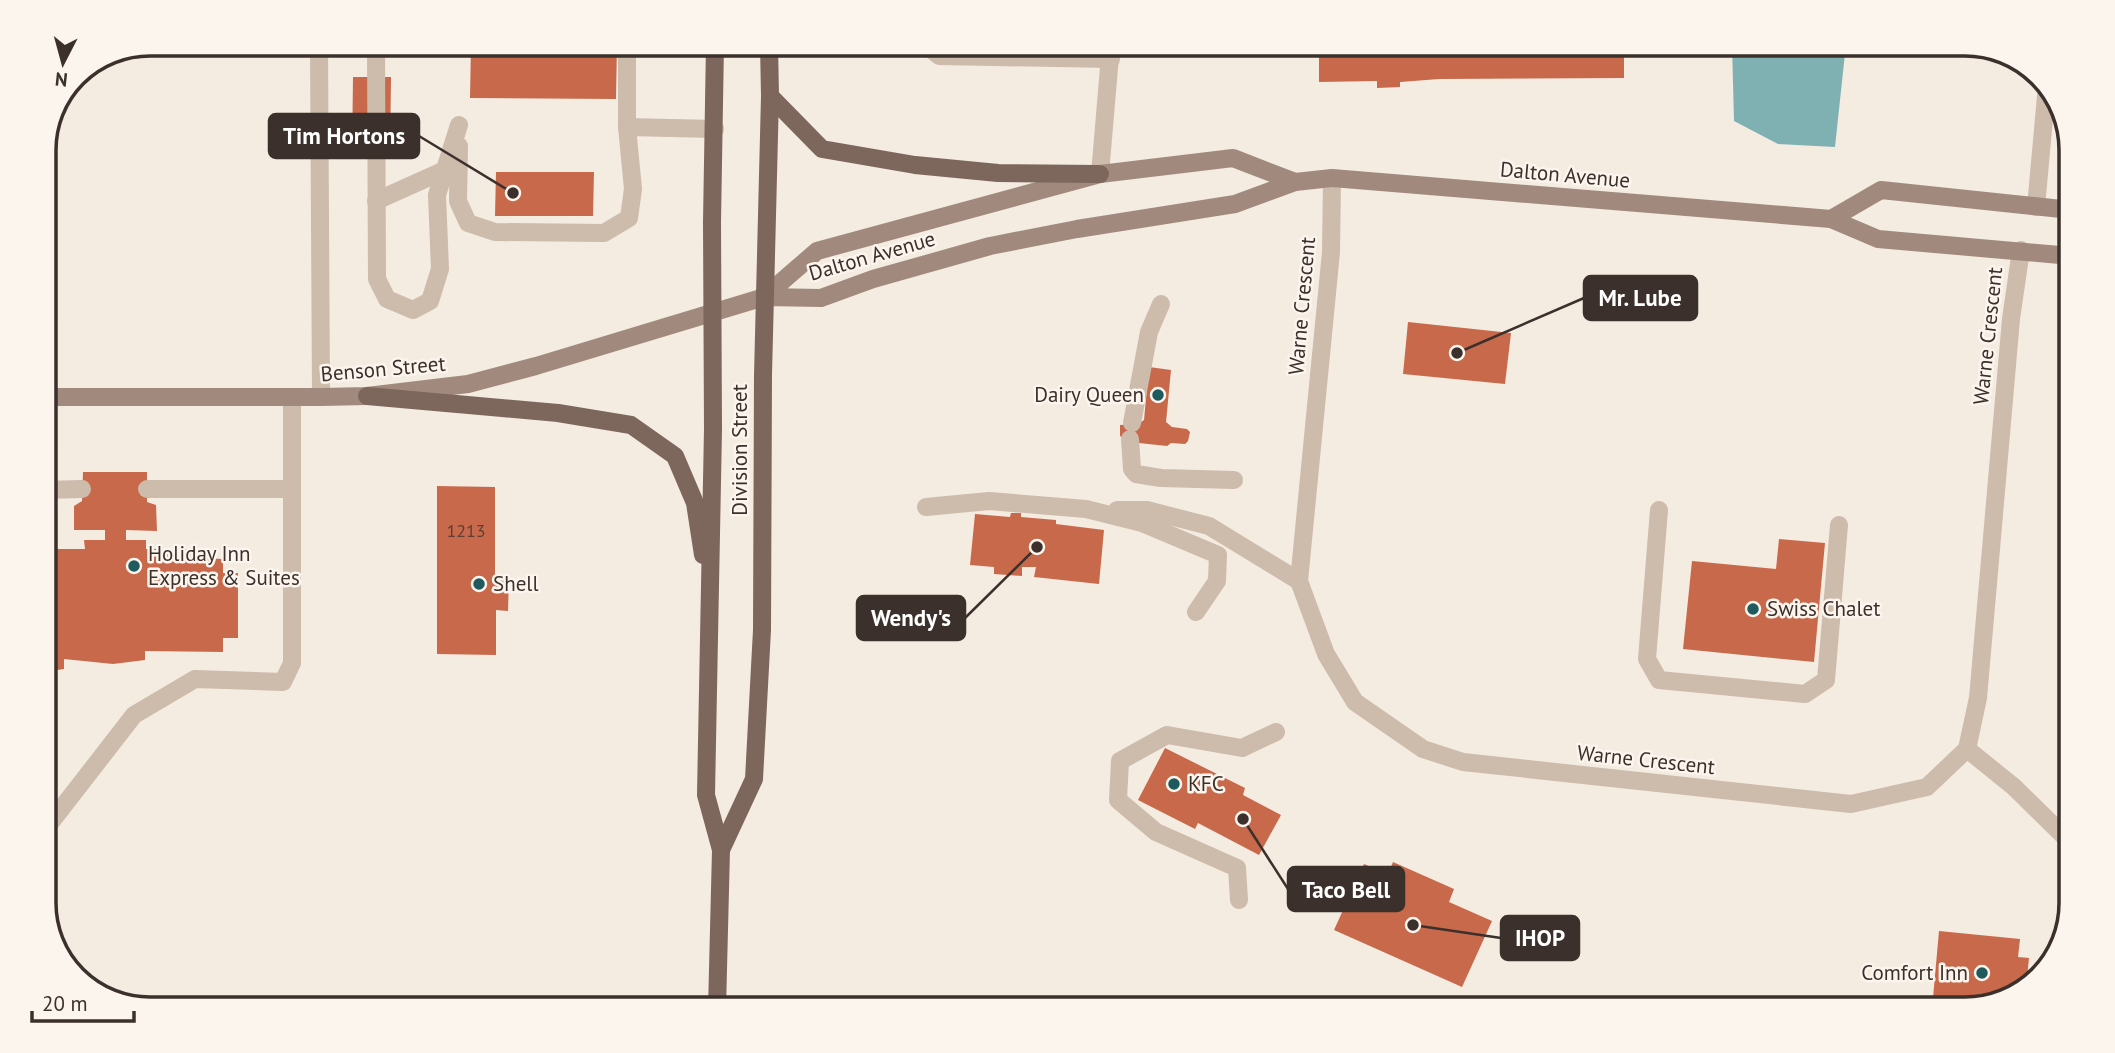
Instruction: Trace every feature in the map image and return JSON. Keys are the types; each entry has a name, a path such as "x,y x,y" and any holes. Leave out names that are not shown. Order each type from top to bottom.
{"main road":[{"name":"Division Street","path":"715,56 711,607 706,795 721,850 717,997"},
{"name":"Division Street","path":"721,850 754,779 762,630 764,298 769,56"},
{"path":"770,96 822,149 915,166 984,172 1100,174"},
{"path":"367,396 558,413 631,425 675,456 695,503 711,607"}],"street":[{"path":"319,56 321,397"},
{"path":"376,56 377,279 387,299 413,310 430,301 439,269 437,195 459,125 458,201 468,223 495,232 604,233 629,218 633,189 627,127 627,56"},
{"path":"1100,174 1111,56"},
{"path":"2036,206 2045,102"},
{"path":"627,127 715,129"},
{"name":"Dalton Avenue","path":"764,298 817,251 1100,174 1233,158 1295,182"},
{"path":"376,201 445,170"},
{"name":"Dalton Avenue","path":"764,298 821,298 873,279 990,246 1235,204 1295,182 1332,178 1831,219 1878,239 2059,255"},
{"name":"Warne Crescent","path":"1332,178 1331,252 1299,582 1326,654 1355,702 1423,749 1463,762 1851,804 1927,788 1967,749 1978,698 2011,319 2021,250"},
{"path":"1831,219 1881,190 2059,209"},
{"name":"Benson Street","path":"56,397 367,396 468,384 764,298"},
{"path":"1161,304 1149,332 1131,431 1132,469 1136,474 1161,478 1234,480"},
{"path":"56,816 134,715 195,679 283,682 292,663 292,398"},
{"path":"56,490 82,489"},
{"path":"147,489 292,489"},
{"path":"926,507 989,501 1086,509 1147,510 1209,526 1299,582"},
{"path":"1086,509 1142,523 1219,555 1217,581 1196,612"},
{"path":"1658,510 1647,659 1659,680 1805,694 1826,680 1839,525"},
{"path":"1239,900 1237,868 1156,832 1118,800 1120,761 1167,735 1242,748 1276,732"},
{"path":"1967,749 2014,788 2059,831"}],"water":[{"path":"1732,56 1845,56 1835,147 1778,144 1734,121"}],"building":[{"path":"471,56 617,56 616,99 470,98"},
{"path":"1319,56 1624,56 1624,78 1439,79 1400,82 1400,87 1377,88 1377,81 1319,82"},
{"path":"353,77 391,77 390,154 352,154"},
{"path":"496,172 594,172 593,216 495,216"},
{"path":"1408,322 1511,333 1505,384 1403,374"},
{"name":"Dairy Queen","path":"1149,367 1171,370 1166,422 1172,427 1190,432 1185,444 1171,443 1167,446 1139,443 1135,439 1120,436 1120,425 1138,424 1144,420"},
{"name":"Holiday Inn Express & Suites","path":"83,472 147,472 147,502 156,505 157,531 126,530 126,540 146,540 146,549 205,549 205,558 223,559 223,573 238,573 238,638 223,638 223,652 145,651 145,660 113,664 64,659 64,669 56,670 56,549 85,549 84,540 105,540 105,530 74,530 74,506 82,501"},
{"path":"437,486 495,487 495,576 509,576 508,611 496,610 496,655 437,654"},
{"path":"1011,513 1021,513 1021,517 1056,520 1056,524 1104,530 1099,584 1034,577 1036,567 1022,567 1022,576 994,574 994,567 970,565 975,514 1010,517"},
{"name":"Swiss Chalet","path":"1779,539 1825,543 1814,662 1683,649 1692,561 1776,569"},
{"path":"1165,748 1245,788 1243,795 1281,815 1259,855 1198,823 1195,829 1138,800"},
{"path":"1393,862 1454,889 1449,902 1492,921 1462,987 1334,930 1364,864 1388,874"},
{"name":"Comfort Inn","path":"1939,931 2020,939 2018,957 2029,958 2027,974 2017,981 1983,995 1933,997"}],"place":[{"name":"Tim Hortons","path":"513,193"},
{"name":"Mr. Lube","path":"1457,353"},
{"name":"Dairy Queen","path":"1158,395"},
{"name":"Wendy's","path":"1037,547"},
{"name":"Holiday Inn Express & Suites","path":"134,566"},
{"name":"Shell","path":"479,584"},
{"name":"Swiss Chalet","path":"1753,609"},
{"name":"KFC","path":"1174,784"},
{"name":"Taco Bell","path":"1243,819"},
{"name":"IHOP","path":"1413,925"},
{"name":"Comfort Inn","path":"1982,973"}]}
